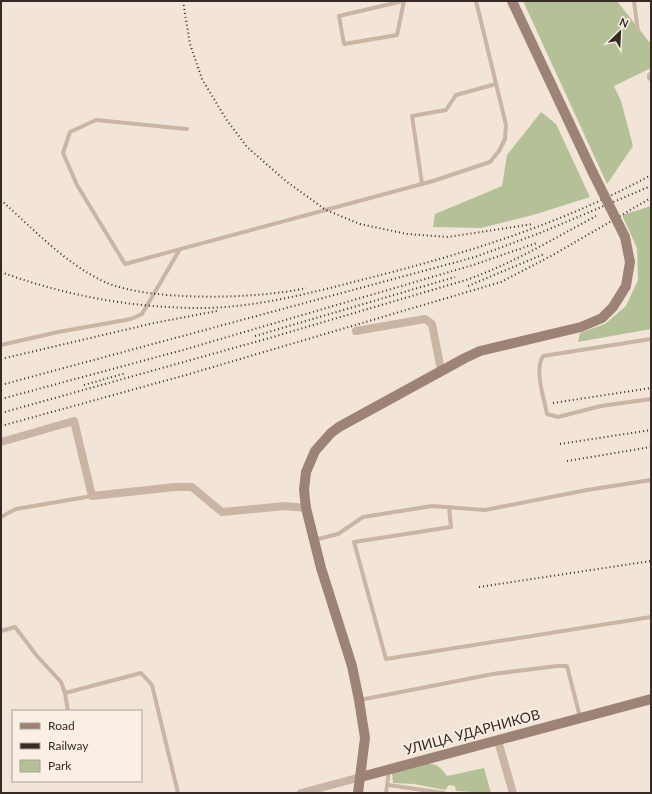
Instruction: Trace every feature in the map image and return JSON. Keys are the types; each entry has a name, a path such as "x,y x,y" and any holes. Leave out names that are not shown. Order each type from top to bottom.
{"main road":[{"path":"358,793 365,738 359,700 352,666 314,540 306,508 304,490 306,472 315,451 330,433 441,370 480,351 581,327 602,318 614,307 626,286 630,262 625,237 593,173 512,1"},
{"name":"УЛИЦА УДАРНИКОВ","path":"361,777 651,699"}],"street":[{"path":"356,331 425,319 432,324 441,370"},
{"path":"1,442 74,421 92,496 175,487 192,487 222,512 285,506 306,508"},
{"path":"498,741 512,793"},
{"name":"УЛИЦА УДАРНИКОВ","path":"301,793 361,777"}],"lane":[{"path":"404,1 397,35 344,44 339,16 404,1"},
{"path":"187,129 96,120 70,132 62,153 78,185 125,264 422,184 490,162 499,152 505,139 506,125 476,1"},
{"path":"634,1 638,32"},
{"path":"422,184 412,116 446,110 456,95 496,84"},
{"path":"1,345 58,332 132,319 142,314 180,250"},
{"path":"651,339 543,356 539,362 540,381 547,414 558,416 601,406 651,399"},
{"path":"314,540 338,534 363,518 432,506 485,510 587,490 651,480"},
{"path":"1,517 16,509 92,496"},
{"path":"449,507 451,527 354,542 386,659 651,617"},
{"path":"1,631 15,627 37,656 61,682 65,693 68,710"},
{"path":"359,700 493,674 567,666 580,718"},
{"path":"65,693 141,672 152,685 178,793"},
{"path":"386,793 389,769"},
{"path":"388,785 444,793"}],"green space":[{"path":"523,1 617,1 650,43 651,68 614,86 621,101 633,146 607,184"},
{"path":"541,112 556,124 590,197 533,215 481,228 433,227 435,214 502,186 507,155"},
{"path":"651,206 651,329 578,342 580,333 605,324 626,306 638,280 637,248 622,215"},
{"path":"425,764 433,764 438,766 447,776 484,768 491,793 456,791 455,786 449,785 445,790 414,784 393,783 392,773"}],"railway":[{"path":"183,1 190,44 202,79 226,119 247,147 287,182 326,210 360,224 407,234 448,237 533,224"},
{"path":"1,272 72,293 145,305 215,308 278,300 436,260 509,237 546,224 581,209 617,193 651,175"},
{"path":"1,385 475,257 540,233 651,186"},
{"path":"1,426 186,375 501,282 553,255 651,198"},
{"path":"1,200 50,245 77,266 105,282 124,288 148,293 204,297 261,295 306,288"},
{"path":"1,413 266,339 466,280 516,259 596,216"},
{"path":"1,399 183,350 473,265 537,243"},
{"path":"468,286 544,254"},
{"path":"255,336 455,277"},
{"path":"1,359 154,323 217,311"},
{"path":"84,385 126,373"},
{"path":"553,403 651,388"},
{"path":"560,444 651,430"},
{"path":"567,461 651,447"},
{"path":"479,587 651,561"}]}
